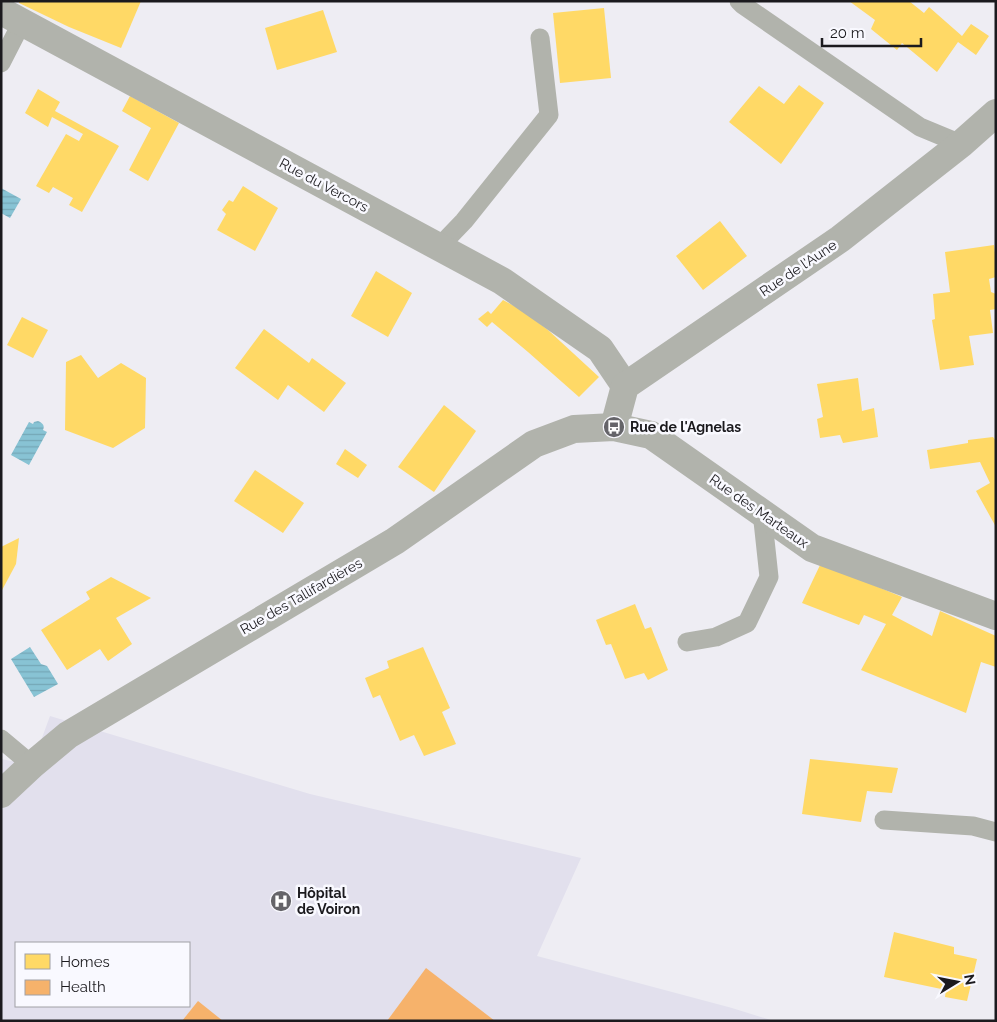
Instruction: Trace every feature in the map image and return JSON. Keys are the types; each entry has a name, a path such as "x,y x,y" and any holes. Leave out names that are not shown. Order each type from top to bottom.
{"street":[{"name":"Rue du Vercors","path":"12,17 502,281 600,349 625,386"},
{"name":"Rue de l'Aune","path":"625,386 840,240 961,144 996,113"},
{"path":"614,427 625,386"},
{"name":"Rue des Marteaux","path":"614,427 651,435 812,548 996,616"},
{"name":"Rue des Tallifardières","path":"1,794 68,735 395,541 534,444 574,429 614,427"}],"lane":[{"path":"739,1 920,126 961,144"},
{"path":"1,64 12,17"},
{"path":"440,247 464,221 549,115 540,38"},
{"path":"687,642 716,637 747,623 769,577 762,512"},
{"path":"1,738 32,765"},
{"path":"884,820 973,826 996,832"}],"shaded area":[{"name":"Hôpital de Voiron","path":"50,716 310,794 581,858 537,956 774,1021 1,1021 1,759 32,765"}],"water":[{"path":"1,188 21,199 10,218 1,213"},
{"path":"38,421 43,425 43,430 47,432 29,465 11,455 29,422 33,424"},
{"path":"30,647 41,664 47,666 58,684 34,697 11,659"}],"building: Homes":[{"path":"19,1 141,1 121,48 69,27 19,3"},
{"path":"849,1 909,1 924,13 929,7 962,36 971,24 989,36 976,55 958,42 937,72 902,43 897,50 871,29 875,20"},
{"path":"604,8 611,78 560,83 553,13"},
{"path":"323,10 337,52 277,70 265,28"},
{"path":"799,85 824,103 781,164 729,122 759,86 784,104"},
{"path":"38,89 60,102 55,111 119,146 82,212 69,205 73,198 53,187 49,193 36,186 66,134 79,141 83,134 52,117 48,127 25,113"},
{"path":"130,96 179,123 148,181 129,170 151,128 122,111"},
{"path":"243,186 278,208 255,251 217,230 226,214 222,210 229,200 233,202"},
{"path":"720,221 747,256 703,290 676,256"},
{"path":"994,245 996,277 989,279 991,292 996,294 996,309 990,310 993,333 969,336 974,365 940,370 932,320 935,319 933,294 950,292 945,252"},
{"path":"376,271 412,293 388,337 351,316"},
{"path":"503,300 522,310 548,330 599,377 579,397 492,322 487,327 478,319 488,311 491,314"},
{"path":"22,317 48,330 33,358 7,345"},
{"path":"264,329 309,363 312,358 346,383 324,412 288,385 278,400 235,368"},
{"path":"81,355 98,378 121,363 146,378 145,428 113,448 65,430 66,362"},
{"path":"858,378 862,411 874,408 878,437 843,443 840,435 820,438 817,419 823,417 817,384"},
{"path":"444,405 476,431 434,492 398,467"},
{"path":"993,437 996,441 996,527 976,491 990,483 980,462 930,469 927,450 968,443 968,440"},
{"path":"345,449 367,465 358,478 336,464"},
{"path":"255,470 304,503 283,533 234,501"},
{"path":"19,538 16,564 1,592 1,547"},
{"path":"821,563 902,597 892,615 932,636 940,611 996,636 996,667 981,662 966,713 861,670 886,624 864,615 859,625 802,603"},
{"path":"111,577 151,598 116,618 132,644 108,661 100,649 67,670 41,630 90,599 86,592"},
{"path":"635,604 645,629 651,627 668,670 648,680 644,673 625,679 611,644 606,645 596,620"},
{"path":"423,647 450,708 442,712 456,744 424,756 414,735 400,741 380,695 373,698 365,678 389,668 387,661"},
{"path":"810,759 898,768 892,793 867,791 861,822 802,814"},
{"path":"894,932 954,947 954,954 977,959 967,1001 945,997 946,990 884,977"}],"building: Health":[{"path":"426,968 495,1021 387,1021"},
{"path":"198,1001 223,1021 182,1021"}],"place":[{"name":"Rue de l'Agnelas","path":"614,427"},
{"name":"Hôpital de Voiron","path":"281,901"}]}
